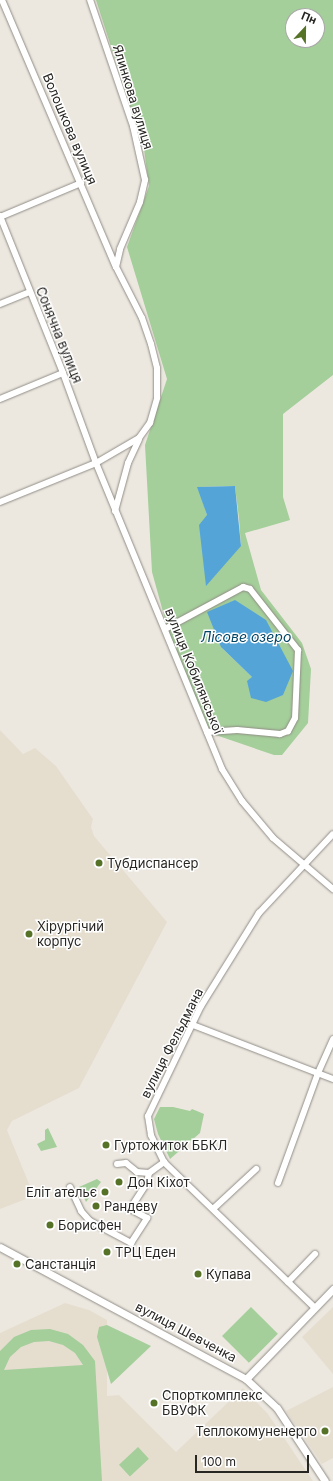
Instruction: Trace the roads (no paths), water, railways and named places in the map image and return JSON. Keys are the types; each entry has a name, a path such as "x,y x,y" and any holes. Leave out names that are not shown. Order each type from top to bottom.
{"street":[{"name":"Волошкова вулиця","path":"2,0 116,267"},
{"name":"Ялинкова вулиця","path":"90,0 133,126 145,180 140,202 120,249 116,267"},
{"path":"0,217 81,183"},
{"name":"Сонячна вулиця","path":"0,217 64,374 96,463"},
{"path":"115,511 128,463 139,438 150,423 157,398 157,368 142,318 116,267"},
{"path":"0,304 30,292"},
{"path":"0,399 64,374"},
{"path":"0,502 96,463 139,438"},
{"name":"вулиця Кобилянської","path":"96,463 222,769 242,801 273,838 306,864 333,889"},
{"path":"165,629 243,586 250,589 298,650 296,718 288,732 280,734 237,730 207,732"},
{"name":"вулиця Фельдмана","path":"315,1308 164,1162 151,1135 148,1116 156,1095 193,1025 201,1006 258,913 333,834"},
{"path":"193,1025 333,1080"},
{"path":"278,1183 318,1073 333,1040"},
{"path":"117,1164 126,1163 137,1172 149,1173 164,1162"},
{"path":"213,1209 256,1169"},
{"path":"70,1187 81,1211 90,1221 131,1242 147,1218 130,1209 147,1183 149,1173"},
{"name":"вулиця Шевченка","path":"0,1247 246,1378 277,1408 325,1481"},
{"path":"288,1282 315,1254"},
{"path":"246,1378 333,1289"}],"water":[{"path":"235,486 241,546 206,586 199,525 207,515 197,487"},
{"name":"Лісове озеро","path":"235,600 266,620 293,671 283,695 266,702 251,698 247,681 252,677 221,647 207,612"}],"place":[{"name":"Тубдиспансер","path":"99,863"},
{"name":"Хірургічий корпус","path":"29,934"},
{"name":"Гуртожиток ББКЛ","path":"106,1145"},
{"name":"Дон Кіхот","path":"119,1182"},
{"name":"Еліт ательє","path":"105,1192"},
{"name":"Рандеву","path":"96,1206"},
{"name":"Борисфен","path":"50,1225"},
{"name":"ТРЦ Еден","path":"107,1252"},
{"name":"Санстанція","path":"17,1264"},
{"name":"Купава","path":"198,1274"},
{"name":"Спорткомплекс БВУФК","path":"154,1403"},
{"name":"Теплокомуненерго","path":"325,1431"}]}
